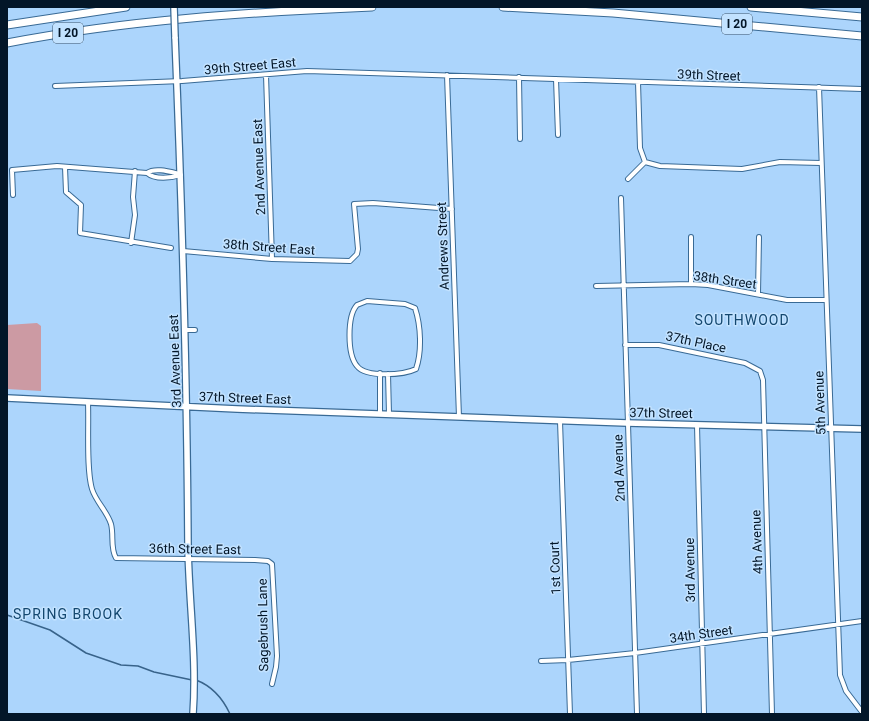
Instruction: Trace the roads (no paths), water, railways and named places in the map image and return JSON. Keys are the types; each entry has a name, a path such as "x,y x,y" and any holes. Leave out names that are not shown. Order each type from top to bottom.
{"highway":[{"name":"I 20","path":"7,25 126,7"},
{"name":"I 20","path":"7,43 65,33 165,21 239,14 372,7"},
{"name":"I 20","path":"503,7 613,13 862,36"},
{"name":"I 20","path":"751,7 862,17"}],"street":[{"name":"3rd Avenue East","path":"174,7 188,407 188,559 194,675 193,714"},
{"name":"39th Street East","path":"55,86 177,82 307,71 447,75"},
{"name":"2nd Avenue East","path":"266,75 272,259"},
{"name":"39th Street","path":"447,75 862,89"},
{"name":"Andrews Street","path":"447,75 459,417"},
{"path":"519,77 520,139"},
{"path":"556,79 558,135"},
{"path":"638,82 640,148 645,162"},
{"name":"5th Avenue","path":"819,87 840,675 846,691 861,713"},
{"path":"645,162 660,166 742,169 780,162 822,162"},
{"path":"628,179 645,162"},
{"path":"13,195 12,170 65,167 135,171 172,178 181,175"},
{"path":"65,167 66,192 81,205 80,233 131,243 170,248"},
{"path":"131,243 135,219 133,197 135,171"},
{"name":"2nd Avenue","path":"621,198 637,714"},
{"name":"38th Street East","path":"183,250 272,259 344,262 354,259 358,249 354,204 373,203 452,209"},
{"path":"691,237 691,284"},
{"path":"758,294 759,238"},
{"name":"38th Street","path":"596,286 691,284 787,300 826,300"},
{"path":"367,301 406,304 415,308 418,319 420,359 416,369 405,374 388,374 361,370 357,367 353,358 351,315 357,304 367,301"},
{"path":"185,330 195,330"},
{"name":"37th Place","path":"625,345 659,344 745,363 760,371"},
{"name":"4th Avenue","path":"760,371 763,380 772,714"},
{"path":"380,374 380,414"},
{"path":"388,374 389,414"},
{"name":"37th Street East","path":"7,398 88,403 459,417"},
{"name":"36th Street East","path":"88,403 91,484 96,499 111,523 114,539 114,554 116,558 255,560 268,561 272,564"},
{"name":"37th Street","path":"459,417 862,429"},
{"name":"1st Court","path":"560,421 570,714"},
{"name":"3rd Avenue","path":"697,425 704,714"},
{"name":"Sagebrush Lane","path":"272,564 276,656 276,667 272,684"},
{"name":"34th Street","path":"542,661 568,660 635,653 862,621"}],"waterway":[{"path":"7,615 50,630 86,653 121,665 138,666 154,672 192,680"},
{"path":"196,680 212,689 224,703 230,714"}],"district":[{"name":"SOUTHWOOD","path":"742,320"},
{"name":"SPRING BROOK","path":"68,614"}]}
